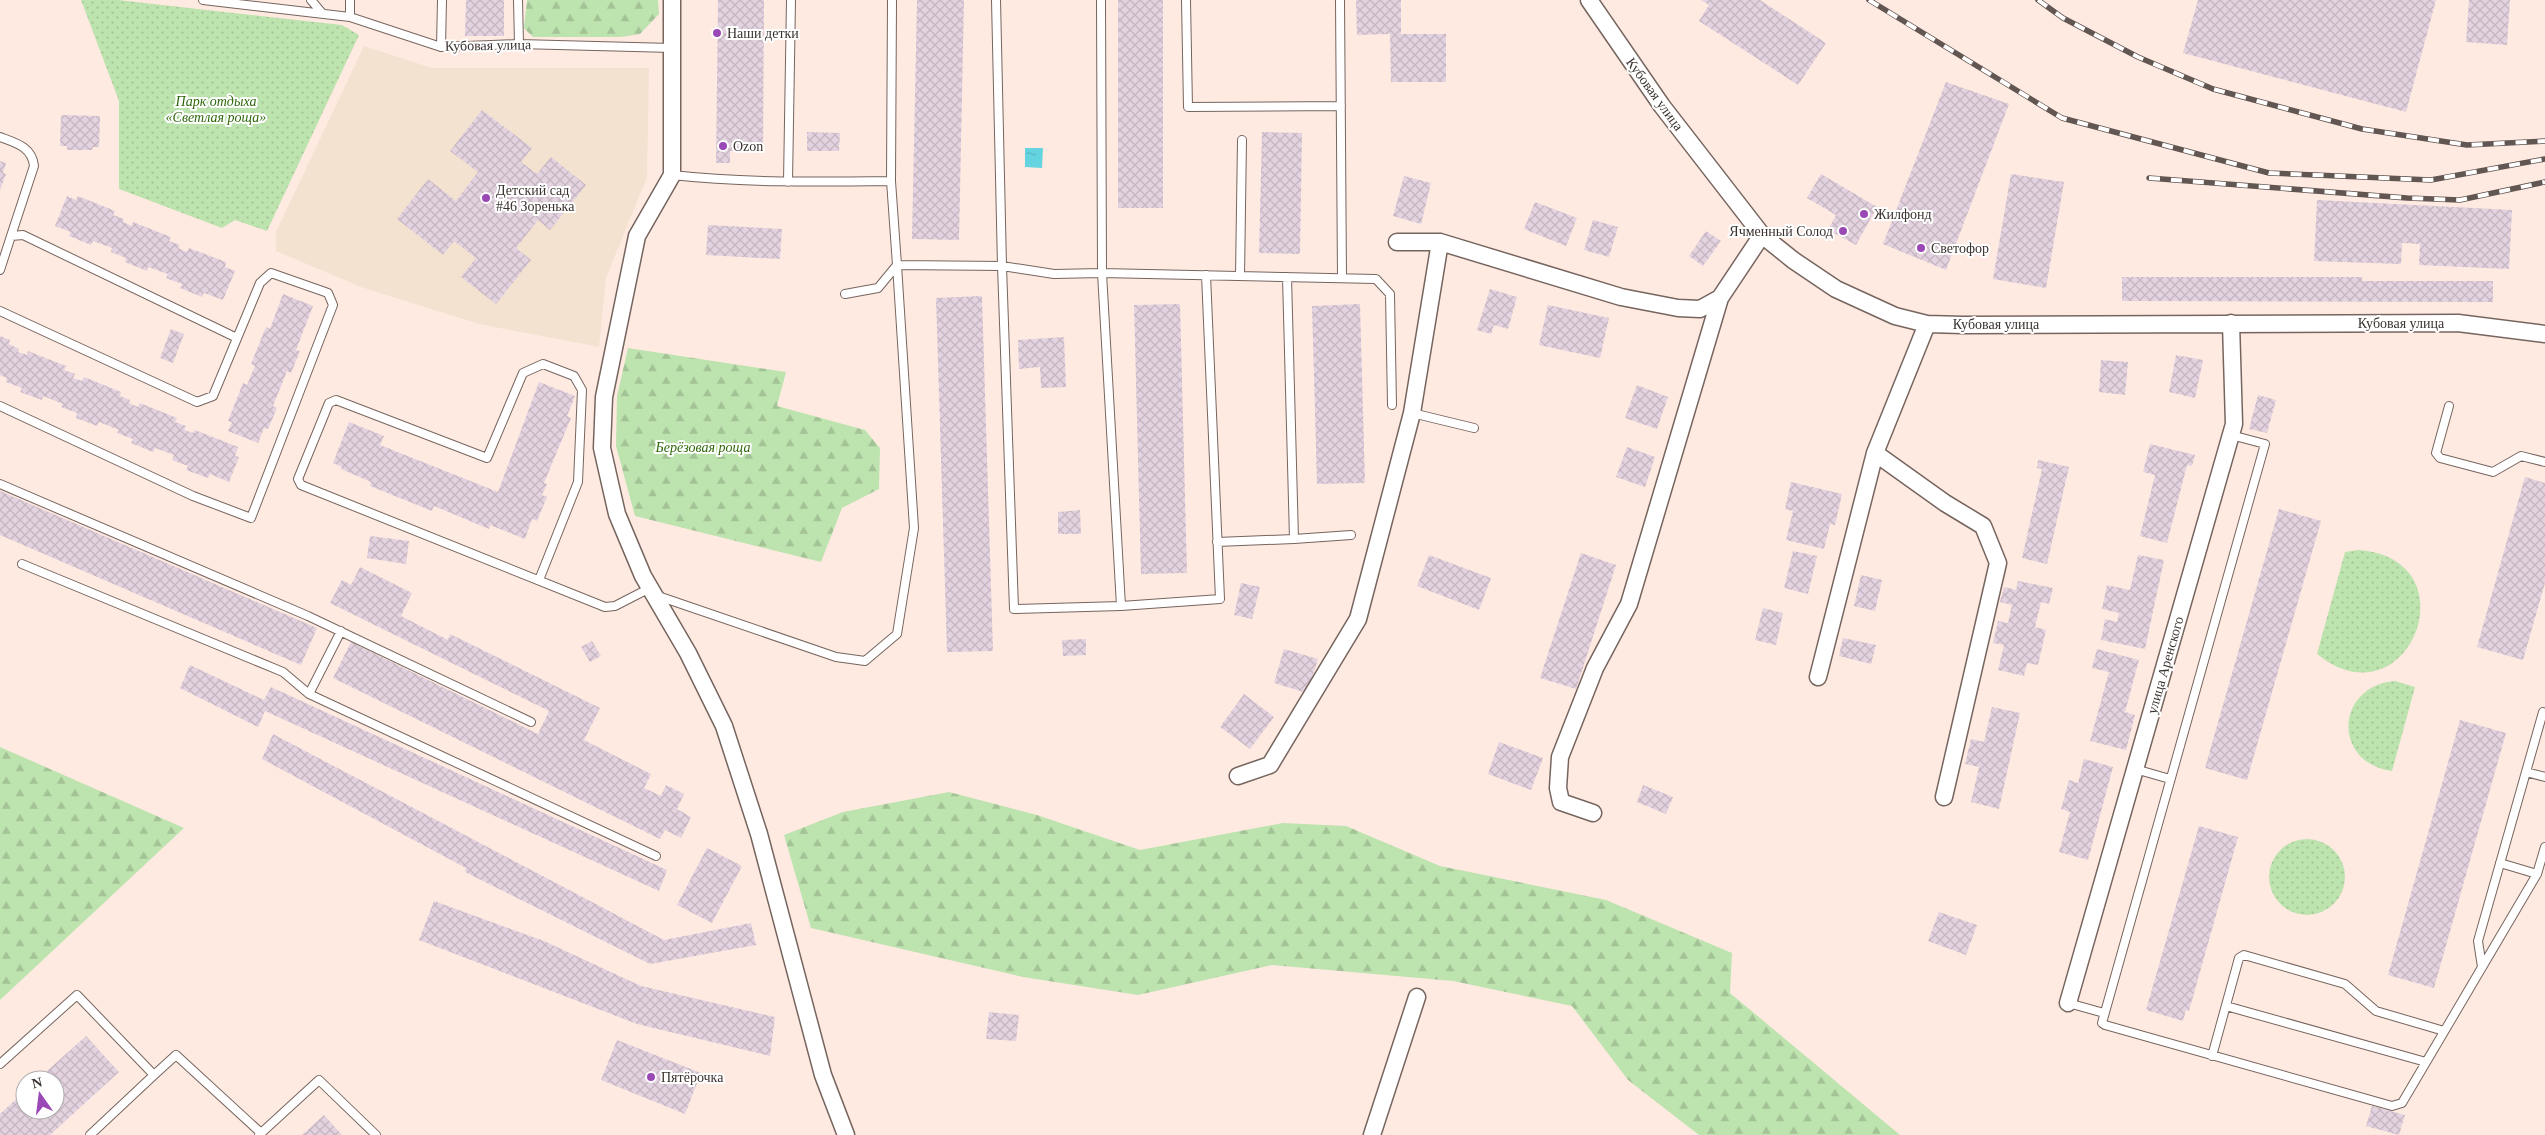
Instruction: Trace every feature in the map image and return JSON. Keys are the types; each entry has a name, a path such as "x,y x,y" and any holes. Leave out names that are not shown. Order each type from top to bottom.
{"street":[{"path":"672,0 672,175 637,236 604,397 602,448 617,514 652,591 688,653 724,726 759,834 823,1075 846,1135"},
{"name":"Кубовая улица","path":"1589,0 1662,106 1762,235 1793,260 1836,289 1895,316 1927,324 1973,325 2458,323 2545,334"},
{"path":"1593,813 1561,802 1558,788 1560,757 1595,668 1629,604 1720,298 1762,235"},
{"path":"1397,242 1440,242 1621,297 1668,306 1700,309 1720,298"},
{"path":"1238,776 1270,765 1358,619 1412,413 1440,242"},
{"name":"улица Аренского","path":"2068,1003 2231,435 2235,417 2231,323"},
{"path":"1818,677 1875,452 1927,324"},
{"path":"1875,452 1946,503 1983,526 1998,563 1944,797"},
{"path":"1372,1135 1418,997"}],"lane":[{"name":"Кубовая улица","path":"203,0 350,17 442,47 519,44 672,48"},
{"path":"311,0 322,13"},
{"path":"350,0 350,17"},
{"path":"442,0 442,47"},
{"path":"518,0 519,44"},
{"path":"788,182 791,0"},
{"path":"539,580 578,482 582,390 574,376 544,364 524,373 487,458 336,400 329,403 298,479 301,485 539,580 610,607 652,591 836,657 865,661 897,634 914,528 891,181 892,0"},
{"path":"996,0 1002,266 1014,609 1122,606 1220,599 1206,275"},
{"path":"1101,0 1102,273 1122,606"},
{"path":"1186,0 1188,107 1341,106"},
{"path":"1340,0 1342,278"},
{"path":"0,137 24,147 33,156 34,166 0,270"},
{"path":"1240,276 1242,140"},
{"path":"672,175 715,180 788,182 891,181"},
{"path":"11,236 22,235 237,338"},
{"path":"845,294 878,288 897,266 1002,266 1054,274 1102,273 1376,279 1390,294 1392,405"},
{"path":"0,311 196,402 213,396 260,283 271,273 328,293 333,305 251,518 193,496 0,406"},
{"path":"1287,277 1294,539"},
{"path":"2449,406 2436,453 2440,458 2493,472 2521,456 2545,462"},
{"path":"1412,413 1474,428"},
{"path":"2231,435 2265,444 2102,1019 2105,1025 2392,1106 2402,1103 2537,874 2545,847"},
{"path":"0,484 341,631 530,722"},
{"path":"1217,542 1351,535"},
{"path":"22,564 283,672 309,694 656,856"},
{"path":"309,694 341,631"},
{"path":"2482,967 2478,941 2543,712"},
{"path":"2135,769 2170,779"},
{"path":"2526,772 2545,777"},
{"path":"2500,863 2537,874"},
{"path":"2212,1056 2239,958 2244,955 2345,984 2376,1011 2444,1031"},
{"path":"0,1064 77,995 154,1075"},
{"path":"2068,1003 2104,1013"},
{"path":"2226,1006 2426,1062"},
{"path":"90,1135 176,1055 260,1134 319,1080 376,1135"}],"shaded area":[{"path":"364,46 432,68 649,68 647,177 606,278 599,347 479,324 361,287 276,251 276,232"}],"green space":[{"name":"Парк отдыха «Светлая роща»","path":"81,0 118,0 342,25 359,35 267,231 235,220 222,228 119,189 119,101"},
{"path":"527,0 658,0 659,14 640,34 621,37 533,37 524,28"},
{"name":"Берёзовая роща","path":"628,348 786,372 777,406 865,430 880,448 879,489 842,508 821,562 635,516 616,446 617,396"},
{"path":"2358,550 2394,560 2414,580 2420,606 2416,633 2401,656 2378,670 2350,671 2317,654 2345,552"},
{"path":"2395,681 2415,687 2392,771 2372,765 2359,754 2351,740 2348,725 2352,710 2361,696 2375,686"},
{"path":"0,747 184,828 0,1000"},
{"path":"949,792 1037,815 1140,850 1283,823 1346,826 1440,866 1606,900 1732,953 1730,993 1900,1135 1699,1135 1628,1080 1572,1006 1453,981 1272,965 1138,995 1023,977 811,928 784,835 843,812"},
{"path":"2307,839 2322,842 2334,850 2342,862 2345,877 2342,892 2334,904 2322,912 2307,915 2292,912 2280,904 2272,892 2269,877 2272,862 2280,850 2292,842"}],"water":[{"path":"1025,148 1043,148 1042,168 1025,167"}],"building":[{"path":"466,0 504,0 504,36 465,36"},
{"path":"718,0 764,0 763,151 730,151 730,163 716,163"},
{"path":"917,0 964,0 959,240 912,239"},
{"path":"1118,0 1163,0 1163,208 1118,208"},
{"path":"1356,0 1401,0 1401,34 1446,34 1446,82 1391,82 1390,34 1357,35"},
{"path":"1701,0 1760,0 1826,43 1798,85 1699,21 1709,5"},
{"path":"2198,0 2436,0 2406,112 2183,53"},
{"path":"2469,0 2510,0 2507,45 2466,42"},
{"path":"1946,82 2009,104 1946,270 1883,244"},
{"path":"482,110 532,148 521,162 537,174 551,157 586,185 550,230 538,220 516,248 531,260 496,304 461,277 476,258 454,241 443,255 397,219 428,179 456,201 478,172 450,151"},
{"path":"61,115 100,116 99,147 93,147 92,150 67,150 67,146 60,146"},
{"path":"807,132 840,133 839,151 807,151"},
{"path":"1262,132 1302,133 1300,254 1259,253"},
{"path":"0,161 6,163 3,173 6,174 0,190"},
{"path":"1821,174 1877,207 1856,245 1828,230 1836,215 1807,198"},
{"path":"2011,174 2064,182 2046,288 1993,279"},
{"path":"1404,176 1431,183 1421,224 1393,216"},
{"path":"67,196 76,200 78,196 115,211 113,215 124,219 123,222 132,226 133,222 171,237 169,241 180,245 178,248 187,252 189,248 226,262 225,267 235,271 223,300 204,293 202,297 180,288 182,284 166,278 168,274 148,267 147,271 125,262 126,258 111,252 112,248 93,241 91,245 69,236 71,232 55,226"},
{"path":"2317,200 2512,210 2509,269 2419,265 2420,244 2402,243 2401,264 2314,261"},
{"path":"1535,202 1577,218 1566,246 1524,229"},
{"path":"1593,220 1618,227 1609,257 1584,250"},
{"path":"708,225 782,229 780,259 706,255"},
{"path":"1706,231 1721,241 1703,266 1689,256"},
{"path":"2122,277 2362,277 2362,281 2493,281 2493,302 2122,301"},
{"path":"1490,289 1517,297 1508,329 1494,325 1491,334 1477,330"},
{"path":"283,294 313,306 296,350 300,351 291,373 287,371 273,406 277,408 268,429 264,428 258,443 228,431 232,422 228,421 243,383 247,385 255,366 251,364 266,327 270,329"},
{"path":"982,296 993,651 947,652 936,298"},
{"path":"1180,304 1187,573 1141,574 1134,305"},
{"path":"1360,304 1365,483 1317,484 1312,306"},
{"path":"1548,305 1609,318 1600,358 1539,345"},
{"path":"171,329 184,334 173,363 160,358"},
{"path":"0,336 10,340 9,344 19,349 18,352 27,355 28,351 66,366 64,370 75,374 73,378 82,381 84,377 121,392 120,396 130,400 129,403 138,407 140,403 177,418 175,422 186,426 184,430 193,433 195,430 238,447 235,456 239,457 229,482 210,474 208,478 186,470 188,466 172,460 174,455 155,448 153,452 131,443 133,439 117,433 119,430 99,422 97,426 76,418 77,413 61,407 63,404 43,396 42,400 20,392 22,388 6,382 7,378 0,375"},
{"path":"1064,337 1066,387 1041,388 1040,367 1019,369 1018,340"},
{"path":"2176,355 2203,360 2195,398 2169,392"},
{"path":"2101,360 2128,362 2125,395 2099,392"},
{"path":"539,382 575,396 567,416 571,418 544,483 547,484 542,495 547,497 537,521 532,519 525,539 490,525 489,529 434,506 432,511 370,486 371,482 341,469 342,467 333,463 349,422 384,436 380,445 498,492"},
{"path":"1637,385 1668,397 1657,429 1625,418"},
{"path":"2258,395 2276,400 2267,433 2249,429"},
{"path":"2150,444 2195,455 2192,466 2187,465 2167,543 2140,536 2155,475 2143,472"},
{"path":"1627,447 1655,457 1645,487 1616,477"},
{"path":"2038,460 2069,467 2047,564 2022,558 2042,469 2037,468"},
{"path":"2525,477 2545,483 2545,583 2523,660 2477,647"},
{"path":"1791,482 1842,494 1835,525 1830,524 1824,549 1786,540 1793,511 1785,509"},
{"path":"0,491 317,628 301,665 0,535"},
{"path":"2279,509 2321,521 2247,780 2205,768"},
{"path":"1080,510 1081,534 1058,534 1058,512"},
{"path":"370,536 409,541 406,564 367,558"},
{"path":"1793,551 1817,556 1808,594 1784,588"},
{"path":"1581,553 1616,565 1576,689 1540,678"},
{"path":"1429,555 1491,578 1479,610 1417,586"},
{"path":"2138,555 2164,560 2145,649 2101,640 2105,619 2117,622 2119,613 2102,609 2107,585 2130,590"},
{"path":"360,567 412,593 401,616 448,640 450,634 600,708 584,740 651,774 644,788 661,796 666,785 684,794 677,809 691,817 681,838 665,830 660,839 333,678 351,642 538,734 549,711 330,603 342,580 351,585"},
{"path":"1861,575 1882,580 1875,611 1854,606"},
{"path":"2018,581 2053,588 2049,604 2041,602 2035,627 2046,630 2038,665 2027,663 2024,676 1998,670 2004,645 1993,643 1998,621 2008,623 2012,605 2000,602 2004,587 2016,590"},
{"path":"1241,583 1260,587 1252,619 1234,615"},
{"path":"1763,608 1783,613 1776,645 1755,640"},
{"path":"1843,638 1876,645 1871,664 1839,656"},
{"path":"1086,639 1086,655 1063,656 1062,640"},
{"path":"592,641 601,656 590,662 581,647"},
{"path":"1284,649 1318,659 1307,693 1274,683"},
{"path":"2097,649 2139,660 2125,712 2135,715 2126,750 2090,741 2109,672 2092,668"},
{"path":"190,665 264,700 271,687 667,870 659,891 265,711 258,727 180,688"},
{"path":"1244,694 1274,717 1250,749 1220,727"},
{"path":"1992,707 2020,713 1999,809 1971,802 1979,767 1965,764 1971,739 1984,742"},
{"path":"2460,720 2506,733 2434,988 2388,975"},
{"path":"273,734 664,940 751,923 756,945 650,964 465,872 466,868 262,759"},
{"path":"1499,742 1543,758 1531,790 1488,774"},
{"path":"2084,759 2113,767 2088,860 2059,852 2070,812 2061,809 2069,780 2078,783"},
{"path":"1643,785 1673,797 1666,814 1637,802"},
{"path":"2199,826 2238,837 2189,1011 2186,1010 2183,1021 2146,1010"},
{"path":"707,848 742,866 712,923 677,905"},
{"path":"434,901 544,941 641,986 775,1017 770,1056 637,1024 419,940"},
{"path":"1939,912 1977,925 1966,955 1928,941"},
{"path":"989,1012 1019,1015 1016,1041 986,1039"},
{"path":"86,1036 119,1072 50,1135 0,1135 0,1114 15,1100 15,1120 65,1120 65,1070 48,1070"},
{"name":"Пятёрочка","path":"617,1040 701,1073 685,1114 601,1080"},
{"path":"2372,1106 2405,1115 2399,1135 2366,1126"},
{"path":"324,1115 342,1135 302,1135"}],"railway":[{"path":"1869,0 2062,118 2269,173 2431,180 2545,159"},
{"path":"2038,0 2063,18 2138,57 2213,89 2362,129 2467,145 2545,141"},
{"path":"2149,178 2407,198 2460,200 2545,182"}],"place":[{"name":"Наши детки","path":"717,33"},
{"name":"Ozon","path":"723,146"},
{"name":"Детский сад #46 Зоренька","path":"486,198"},
{"name":"Жилфонд","path":"1864,214"},
{"name":"Ячменный Солод","path":"1843,231"},
{"name":"Светофор","path":"1921,248"},
{"name":"Пятёрочка","path":"651,1077"}]}
